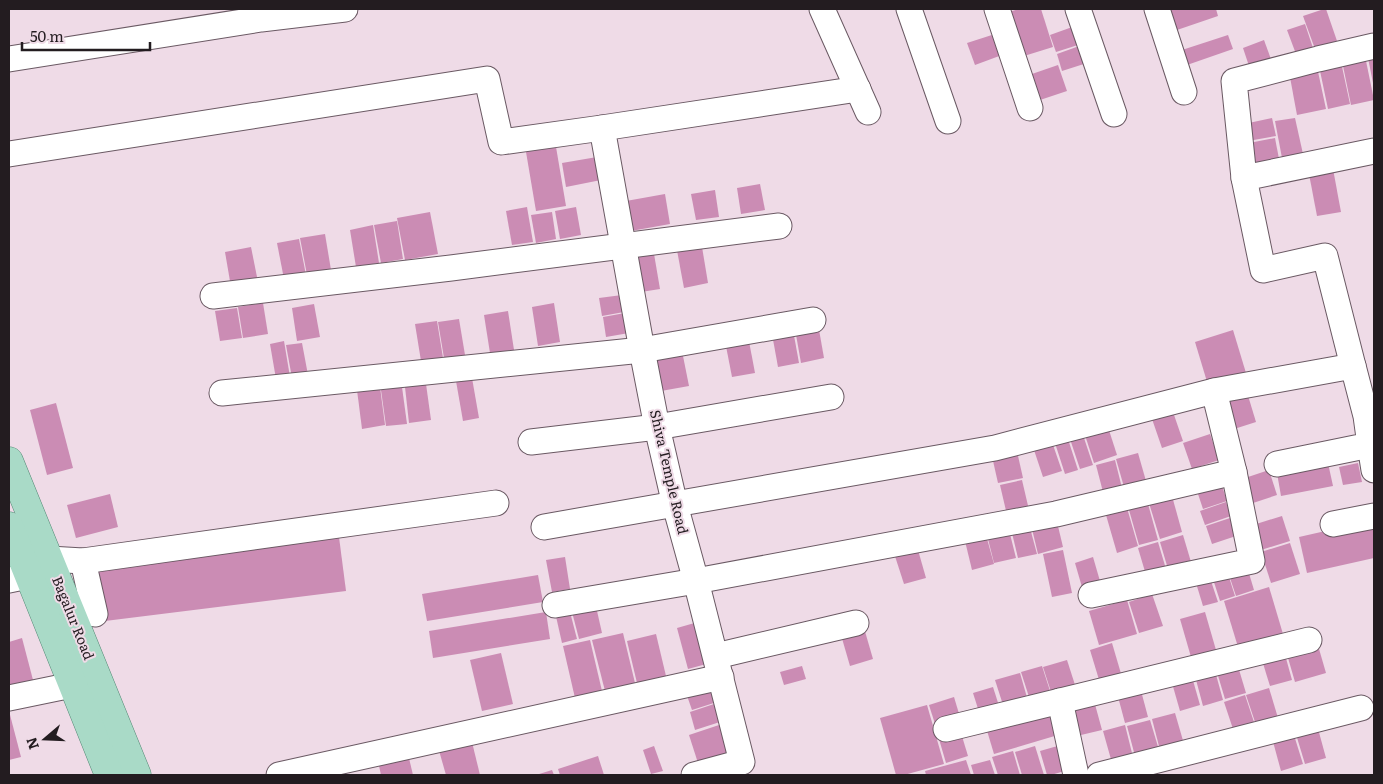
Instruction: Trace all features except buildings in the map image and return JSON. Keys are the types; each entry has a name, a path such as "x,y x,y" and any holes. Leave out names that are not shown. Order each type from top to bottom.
{"main road":[{"name":"Bagalur Road","path":"9,461 49,558 119,773"},
{"name":"Bagalur Road","path":"9,526 18,578 119,773"}],"street":[{"path":"9,58 260,14 345,9"},
{"path":"822,9 868,112"},
{"path":"909,9 948,120"},
{"path":"997,9 1030,108"},
{"path":"1078,9 1114,114"},
{"path":"1157,9 1184,92"},
{"path":"1374,46 1234,81 1244,178 1263,270 1325,256 1353,366 1370,416 1370,445 1374,470"},
{"path":"9,154 487,79 500,142 858,89"},
{"name":"Shiva Temple Road","path":"602,128 657,428 675,505 742,762 694,775"},
{"path":"1244,178 1374,151"},
{"path":"213,296 779,226"},
{"path":"222,393 642,350 813,320"},
{"path":"544,527 995,448 1214,391 1353,366"},
{"path":"1091,595 1252,561 1234,472 1214,391"},
{"path":"531,442 657,428 831,397"},
{"path":"1277,464 1370,445"},
{"path":"555,605 696,581 1056,514 1234,472"},
{"path":"49,558 83,561 496,503"},
{"path":"1333,524 1374,516"},
{"path":"83,561 95,614"},
{"path":"279,775 718,667 856,623"},
{"path":"946,729 1309,640"},
{"path":"9,698 72,685"},
{"path":"1060,701 1076,775"},
{"path":"1099,775 1362,708"}]}
